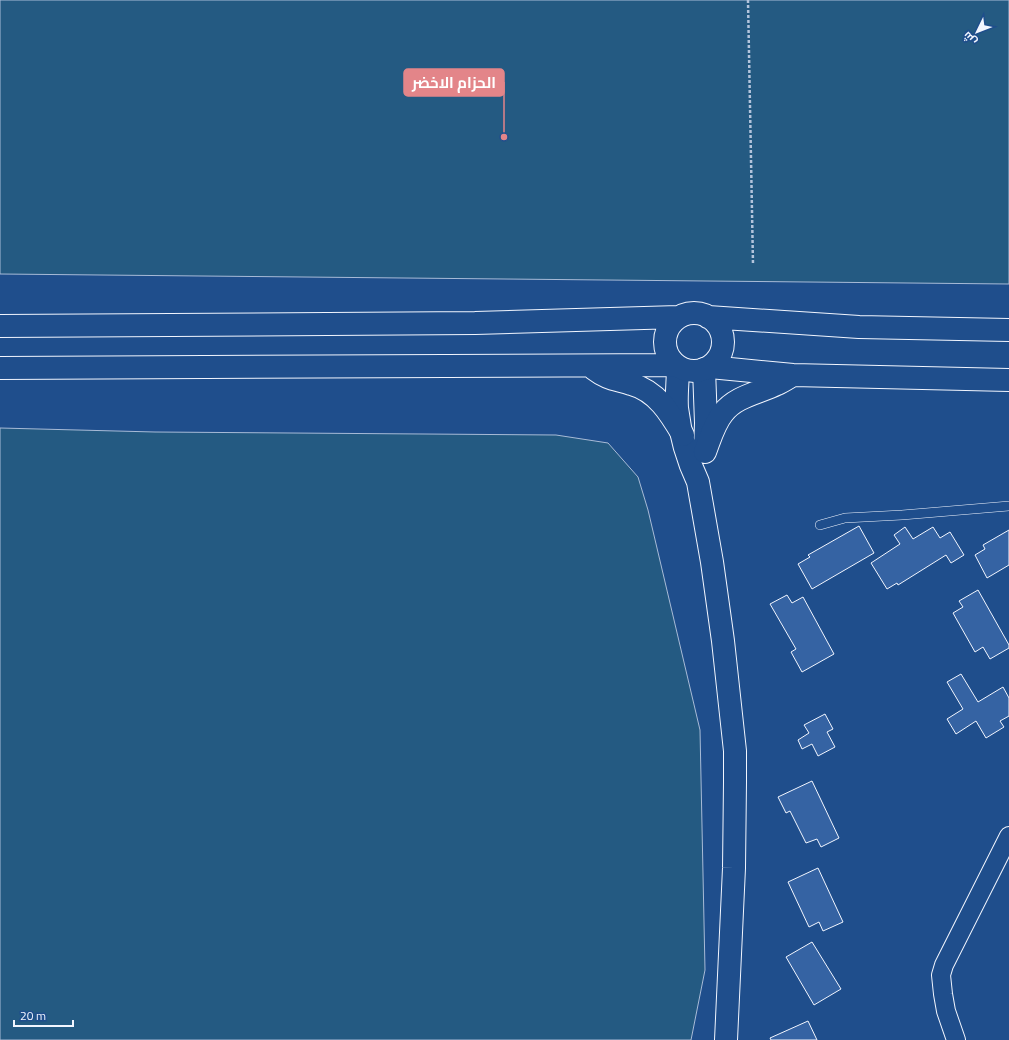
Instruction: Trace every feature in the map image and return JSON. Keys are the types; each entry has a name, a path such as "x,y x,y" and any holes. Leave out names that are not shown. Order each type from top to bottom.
{"main road":[{"path":"0,368 590,365 677,366 691,371 698,371 707,368 716,362 720,356 723,342 722,334 714,322 703,314 684,314 678,317 669,327 664,340 667,354 670,360 677,366 677,406 682,435 689,461 698,482 712,562 719,609 735,751 736,782 734,868 726,1040"},
{"path":"0,326 475,323 678,317"},
{"path":"708,317 859,327 1009,330"},
{"path":"590,365 602,375 632,384 652,394 666,407 682,435"},
{"path":"707,368 793,375 1009,380"},
{"path":"698,482 705,452 707,368"},
{"path":"705,452 714,428 723,412 732,403 748,395 778,384 793,375"}],"street":[{"path":"956,1040 946,1011 941,975 944,965 1009,836"}],"lane":[{"path":"820,525 845,518 1009,506"}],"path":[{"path":"748,0 753,264"}],"shaded area":[{"path":"0,0 1009,0 1009,284 0,274"},
{"path":"0,428 155,432 556,435 608,443 638,477 648,510 700,730 705,970 691,1040 0,1040"}],"building":[{"path":"859,526 874,553 812,589 798,564 810,557 808,555"},
{"path":"905,527 913,539 933,527 940,538 950,532 964,555 951,563 946,555 898,585 897,583 887,589 871,563 900,544 894,535"},
{"path":"1009,530 1009,565 987,578 975,555 985,549 983,545"},
{"path":"978,590 1009,645 1009,648 990,659 983,647 975,652 953,613 963,607 959,601"},
{"path":"787,595 792,603 803,597 834,654 802,672 791,652 796,649 770,604"},
{"path":"961,674 978,702 1003,687 1009,698 1009,716 1000,721 1004,727 986,738 976,721 956,734 947,719 963,709 947,682"},
{"path":"825,714 833,729 827,732 835,747 818,756 812,744 802,749 798,740 809,733 804,725"},
{"path":"812,781 839,838 821,847 817,839 806,843 790,811 786,813 778,797"},
{"path":"818,868 843,922 823,931 819,922 809,927 788,882"},
{"path":"812,942 841,989 814,1005 786,957"},
{"path":"808,1021 817,1040 771,1040 770,1038"}],"place":[{"name":"الحزام الاخضر","path":"504,137"}]}
